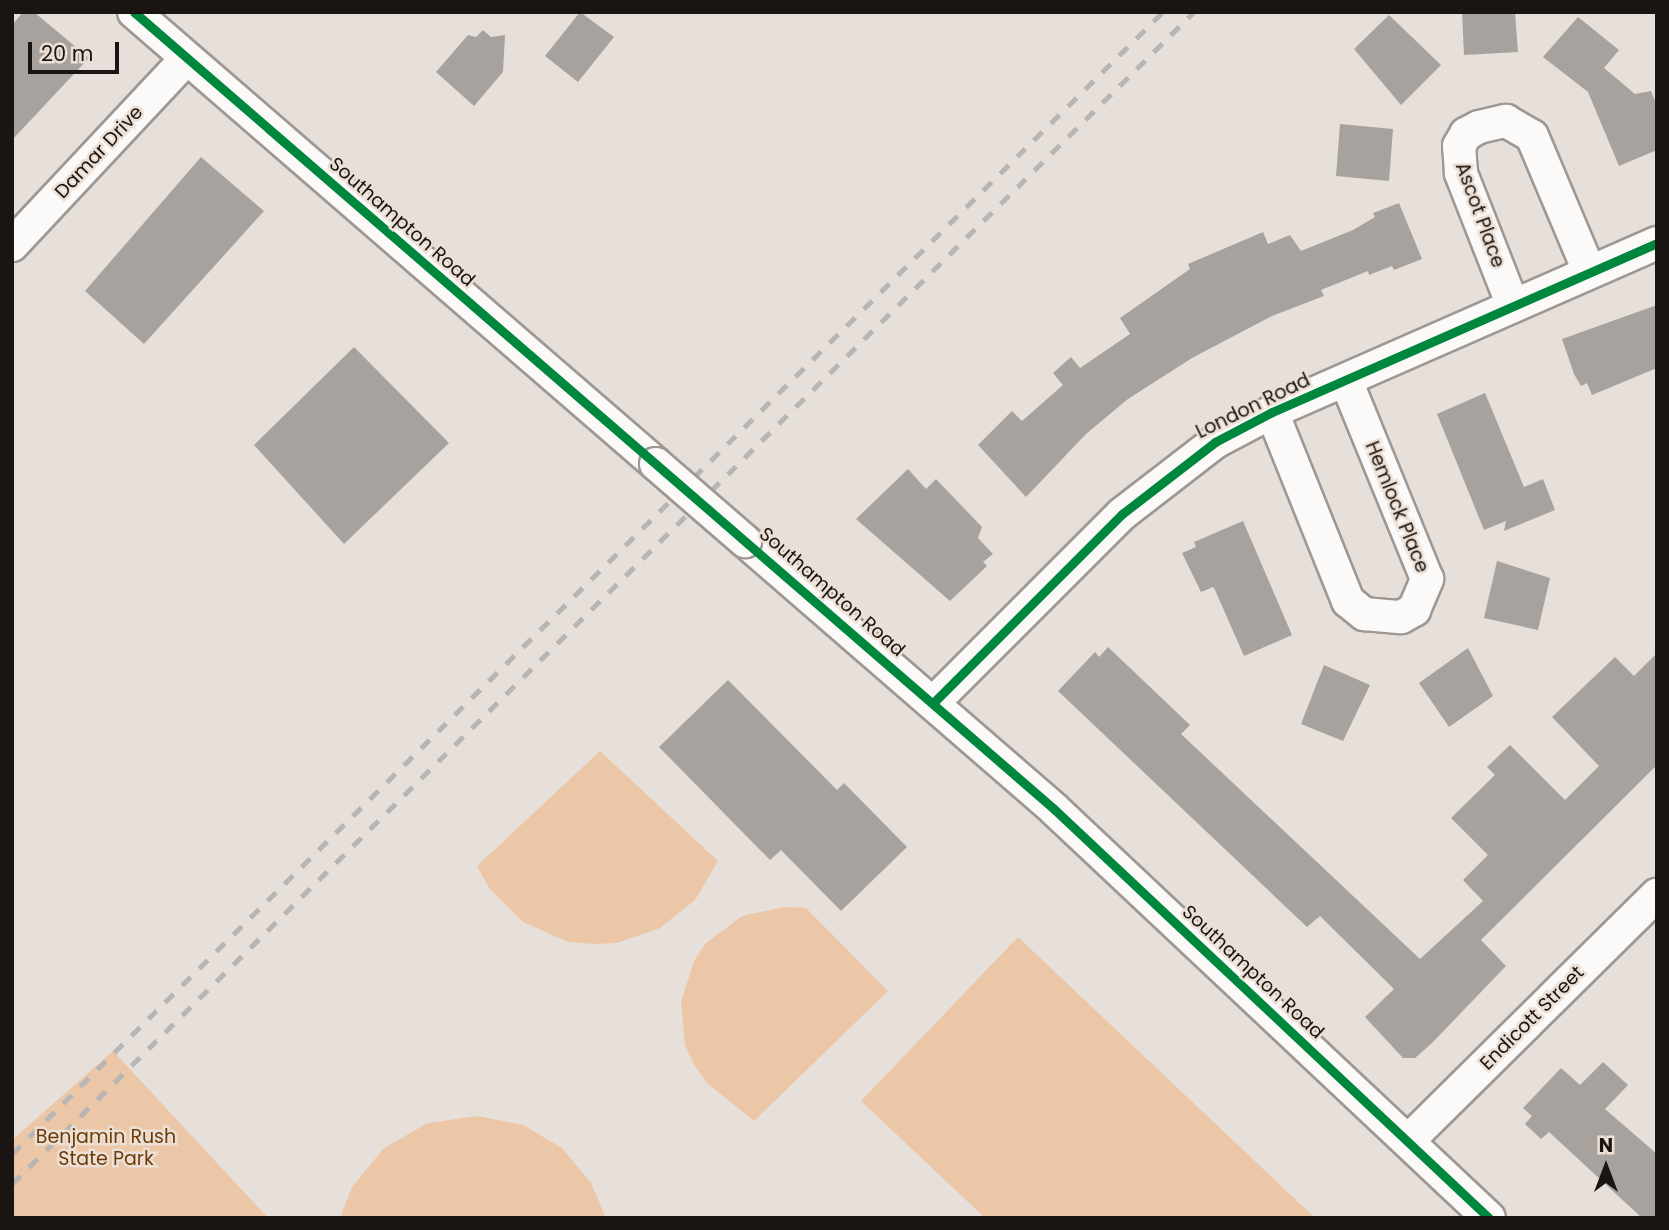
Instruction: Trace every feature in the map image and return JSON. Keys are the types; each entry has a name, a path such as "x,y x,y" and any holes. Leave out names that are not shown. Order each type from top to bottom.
{"street":[{"name":"Southampton Road","path":"134,12 934,702 1489,1218"},
{"name":"Damar Drive","path":"12,245 186,59"},
{"name":"Ascot Place","path":"1513,306 1461,173 1459,146 1466,134 1479,127 1506,121 1532,136 1589,271"},
{"name":"London Road","path":"934,702 1122,514 1180,465 1272,412 1657,243"},
{"name":"Hemlock Place","path":"1272,412 1348,601 1364,614 1401,617 1414,610 1427,579 1346,381"},
{"name":"Endicott Street","path":"1408,1141 1657,895"}],"green space":[{"path":"600,751 718,861 695,900 660,928 617,943 568,942 523,922 489,888 477,866"},
{"path":"784,907 806,908 888,991 754,1121 707,1083 694,1065 685,1045 681,1002 694,961 706,943 742,916"},
{"path":"1018,937 1315,1218 985,1218 861,1101"},
{"name":"Benjamin Rush State Park","path":"113,1051 268,1218 12,1218 12,1140"},
{"path":"478,1116 523,1125 562,1148 591,1183 606,1218 340,1218 352,1187 384,1148 428,1123"}],"building":[{"path":"23,12 34,12 89,58 12,140 12,25"},
{"path":"580,12 614,37 578,82 545,56"},
{"path":"1462,12 1515,12 1518,52 1464,55"},
{"path":"1389,15 1441,65 1401,105 1354,49"},
{"path":"1578,17 1619,50 1604,68 1635,94 1651,91 1657,106 1657,150 1619,166 1588,92 1543,57"},
{"path":"483,30 491,37 505,35 503,72 474,106 436,72 468,35 476,37"},
{"path":"1340,124 1393,129 1389,181 1336,176"},
{"path":"201,157 264,211 144,344 85,291"},
{"path":"1399,203 1422,259 1394,270 1392,266 1369,275 1368,271 1321,290 1324,296 1272,316 1192,358 1128,399 1086,434 1026,497 978,445 1012,411 1022,421 1063,385 1053,373 1071,357 1080,368 1130,334 1120,318 1190,269 1188,264 1263,232 1268,244 1290,235 1301,251 1353,230 1375,217 1373,213"},
{"path":"1657,305 1657,368 1592,395 1587,383 1581,386 1562,339"},
{"path":"354,347 449,443 344,544 254,445"},
{"path":"1485,393 1524,487 1543,479 1555,510 1504,531 1506,521 1484,530 1437,414"},
{"path":"908,469 926,489 936,479 982,527 978,538 993,554 983,562 987,566 950,601 856,519"},
{"path":"1243,521 1292,635 1244,656 1215,590 1213,587 1201,592 1182,553 1196,547 1194,542"},
{"path":"1497,561 1550,578 1538,630 1484,618"},
{"path":"1108,647 1190,725 1181,734 1420,959 1483,901 1463,880 1488,855 1451,818 1495,775 1487,767 1510,745 1565,800 1599,766 1552,717 1615,657 1634,676 1657,653 1657,765 1481,940 1506,966 1432,1043 1415,1058 1403,1058 1365,1017 1394,989 1320,916 1307,927 1058,691 1095,652 1099,657"},
{"path":"1468,648 1493,696 1449,727 1419,683"},
{"path":"1324,665 1370,685 1343,741 1301,724"},
{"path":"728,680 837,790 844,783 907,847 841,911 781,850 770,860 659,747"},
{"path":"1603,1062 1628,1085 1605,1109 1657,1154 1657,1218 1642,1218 1549,1132 1541,1139 1525,1124 1532,1116 1523,1108 1561,1068 1580,1085"}],"railway":[{"path":"12,1154 1163,12"},
{"path":"12,1184 1194,12"}],"cycle path":[{"path":"134,12 1054,809 1489,1218"},
{"path":"934,702 1122,514 1215,442 1272,412 1657,243"}]}
